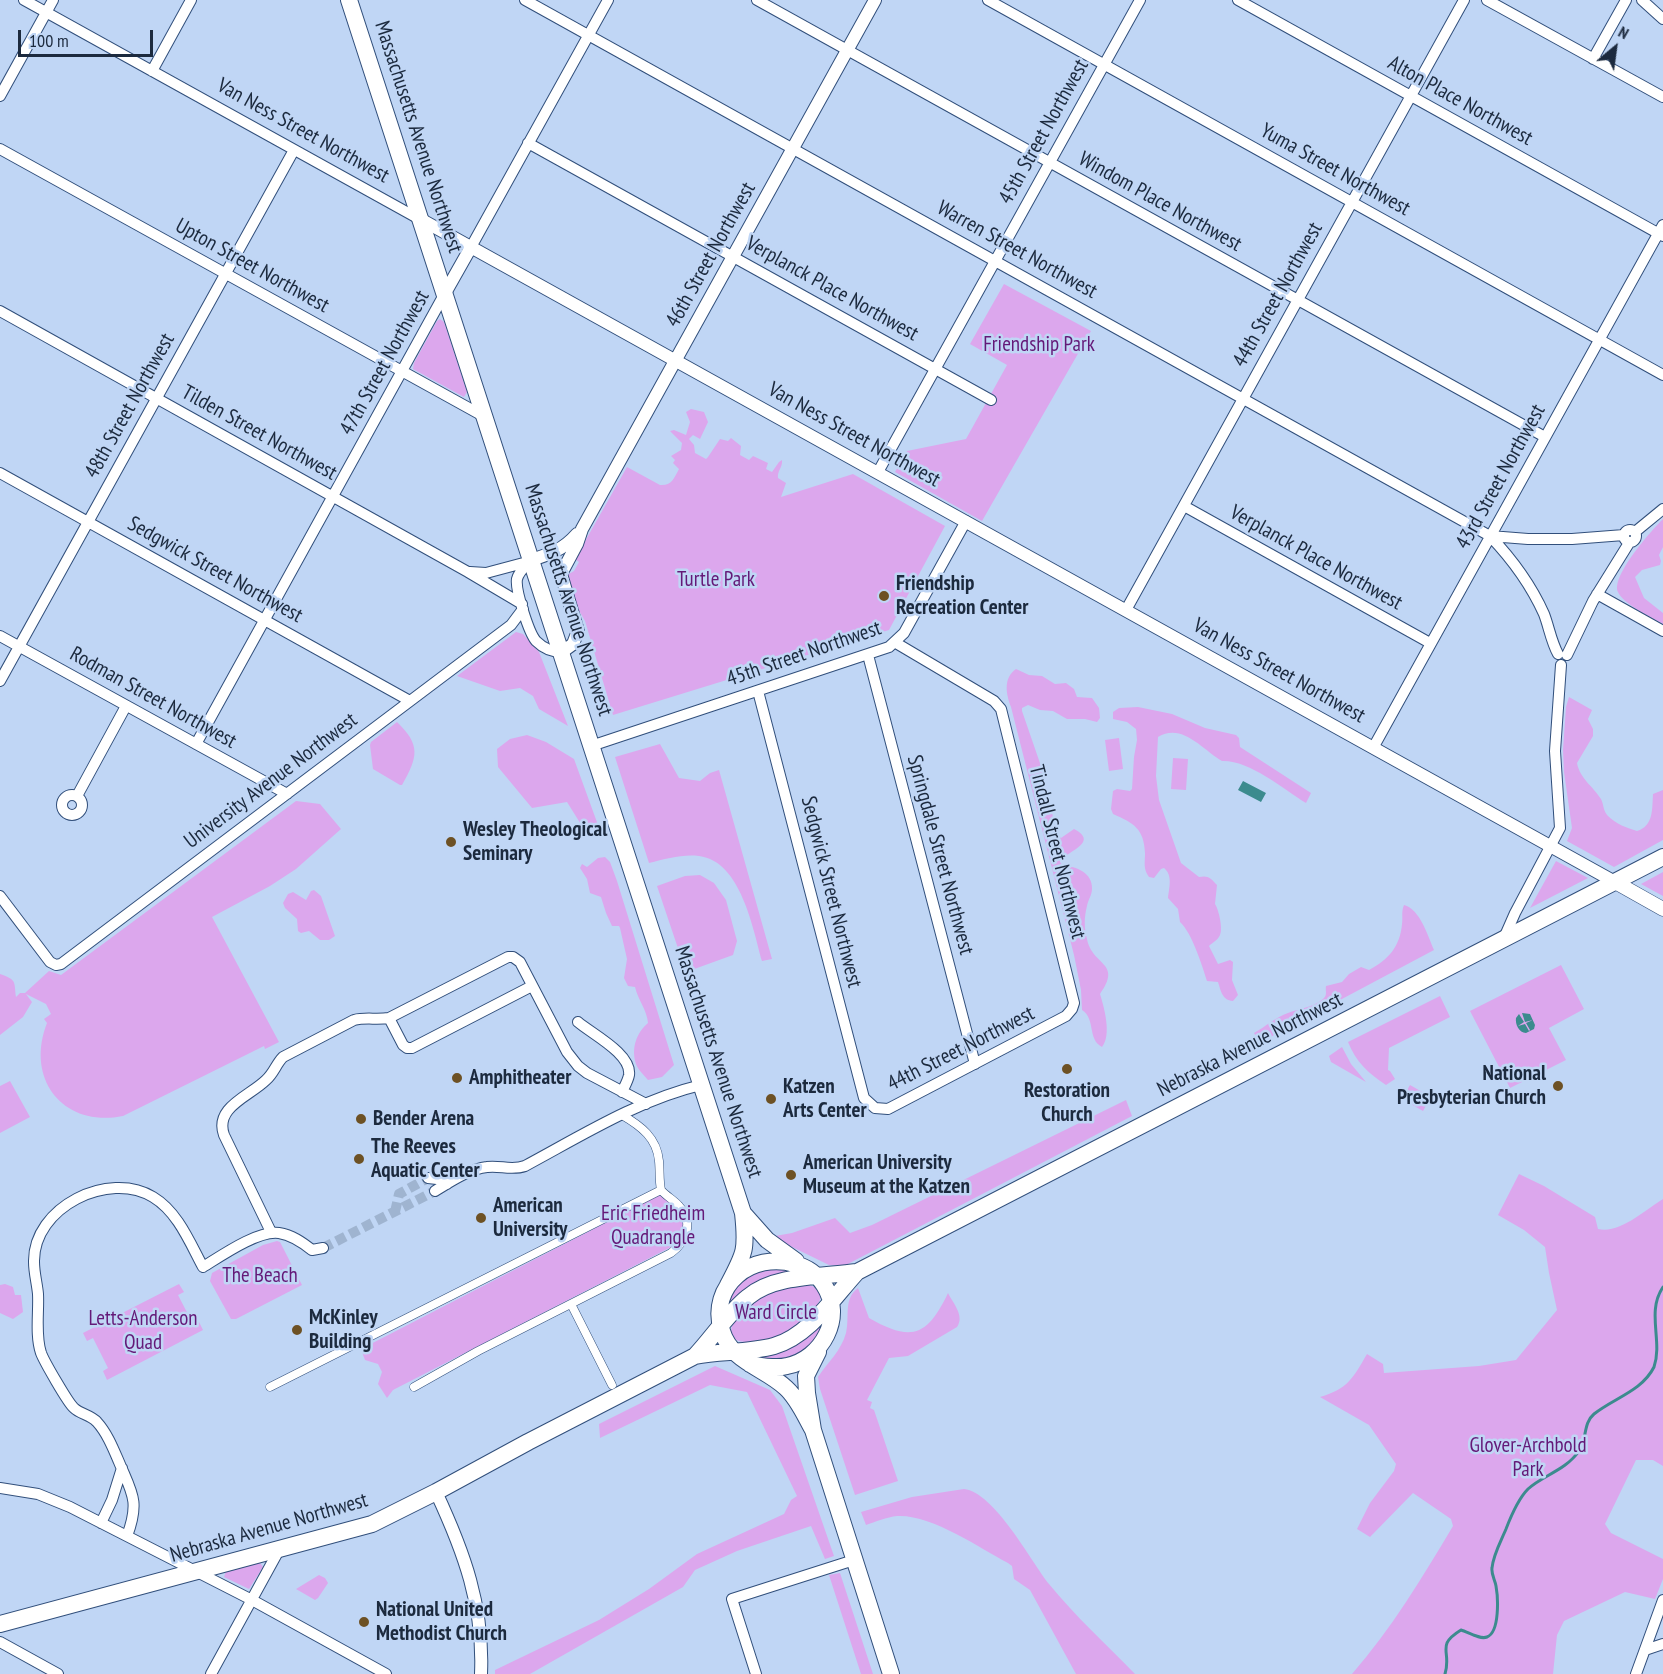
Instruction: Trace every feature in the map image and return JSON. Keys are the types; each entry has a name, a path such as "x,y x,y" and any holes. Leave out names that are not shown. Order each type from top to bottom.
{"main road":[{"name":"Massachusetts Avenue Northwest","path":"349,0 743,1213 745,1252 728,1285 720,1307 721,1328"},
{"name":"Nebraska Avenue Northwest","path":"0,1624 361,1528 387,1518 695,1356 766,1347 792,1338 811,1324 856,1272 1663,857"},
{"name":"Van Ness Street Northwest","path":"1615,882 1663,909"},
{"name":"Massachusetts Avenue Northwest","path":"743,1213 775,1247 813,1273"},
{"path":"728,1285 748,1267 764,1261 779,1260 813,1273 827,1289 831,1323 806,1376 813,1430 891,1674"},
{"name":"Nebraska Avenue Northwest","path":"695,1356 743,1302 760,1288 813,1273 856,1272"},
{"path":"721,1328 733,1350 787,1389 813,1430"},
{"path":"750,1364 775,1367 791,1365 805,1359 821,1346"}],"street":[{"name":"Van Ness Street Northwest","path":"24,0 1615,882"},
{"path":"0,96 53,0"},
{"path":"152,71 191,0"},
{"name":"Warren Street Northwest","path":"525,0 1490,536 1534,595 1562,658"},
{"name":"47th Street Northwest","path":"196,744 608,0"},
{"name":"Windom Place Northwest","path":"757,0 1545,437"},
{"name":"46th Street Northwest","path":"582,529 875,0"},
{"name":"Yuma Street Northwest","path":"988,0 1663,375"},
{"name":"45th Street Northwest","path":"878,472 1140,0"},
{"name":"Alton Place Northwest","path":"1238,0 1661,232"},
{"name":"44th Street Northwest","path":"1125,610 1464,0"},
{"path":"1487,0 1663,98"},
{"path":"1593,59 1626,0"},
{"path":"1642,0 1663,18"},
{"name":"Verplanck Place Northwest","path":"528,143 992,400"},
{"name":"Upton Street Northwest","path":"0,149 485,417"},
{"name":"48th Street Northwest","path":"0,681 294,150"},
{"name":"43rd Street Northwest","path":"1373,748 1661,232"},
{"name":"Tilden Street Northwest","path":"0,312 333,496 468,572 523,606"},
{"name":"Sedgwick Street Northwest","path":"0,473 410,701"},
{"name":"Verplanck Place Northwest","path":"1184,506 1430,644"},
{"path":"1504,938 1515,913 1560,831 1556,758 1562,658 1629,536 1663,509"},
{"name":"45th Street Northwest","path":"591,746 887,649 904,633 966,522"},
{"path":"468,572 486,573 555,553 567,546 582,529"},
{"path":"531,560 518,578 517,586 530,628 537,642 545,648 562,652 573,644 578,631 561,574 577,544 582,529"},
{"name":"Warren Street Northwest","path":"1490,536 1528,539 1629,536"},
{"path":"1597,594 1663,631"},
{"name":"University Avenue Northwest","path":"0,896 54,964 61,964 511,625 523,606"},
{"path":"511,625 530,628"},
{"name":"Rodman Street Northwest","path":"0,636 287,794"},
{"name":"Tindall Street Northwest","path":"896,643 999,704 1073,996 1072,1009"},
{"name":"Springdale Street Northwest","path":"868,655 975,1064"},
{"name":"Sedgwick Street Northwest","path":"759,691 866,1102"},
{"path":"77,796 126,706"},
{"path":"271,1232 221,1128 226,1111 274,1073 277,1063 283,1057 354,1020 389,1018 508,957 513,957 520,962 567,1052 578,1066 646,1104"},
{"path":"389,1018 402,1045 412,1048 532,986"},
{"name":"44th Street Northwest","path":"866,1102 874,1108 888,1109 1066,1016 1072,1009"},
{"path":"578,1022 616,1050 624,1059 629,1075 622,1092"},
{"path":"435,1191 482,1168 513,1169 525,1166 622,1115 685,1089 701,1085"},
{"path":"414,1387 681,1246 687,1233 687,1218 680,1206 661,1190 659,1160 655,1144 643,1129 622,1115"},
{"path":"428,1178 447,1184"},
{"path":"127,1536 134,1506 130,1483 111,1444 96,1420 73,1407 41,1353 34,1262 38,1242 48,1224 65,1206 89,1194 111,1188 130,1189 146,1193 165,1206 177,1220 202,1267 271,1232 295,1238 312,1250 323,1248"},
{"path":"270,1387 661,1190"},
{"path":"571,1304 612,1385"},
{"path":"101,1523 115,1493 122,1468"},
{"path":"0,1488 45,1496 199,1572 387,1674"},
{"path":"436,1492 457,1537 471,1579 480,1628 481,1674"},
{"path":"211,1674 279,1550"},
{"path":"756,1674 732,1599 854,1560"},
{"path":"1636,1674 1660,1617 1663,1600"},
{"path":"0,1642 58,1674"},
{"path":"1645,1650 1663,1644"}],"green space":[{"name":"Friendship Park","path":"1004,284 1091,331 982,521 895,472 907,451 966,439 1007,365 970,344"},
{"path":"440,319 444,322 467,392 464,397 413,369 414,363"},
{"name":"Turtle Park","path":"691,409 704,412 708,422 700,439 693,435 689,439 694,445 695,453 706,459 720,439 728,441 731,438 741,446 740,455 749,460 753,456 768,463 766,469 772,472 782,460 778,478 786,483 781,497 853,474 945,526 889,630 613,715 585,621 577,607 567,575 574,571 579,562 575,559 627,467 660,485 672,481 679,469 673,463 675,460 671,456 681,450 682,443 670,431 674,430 686,435 690,422 686,412"},
{"path":"1663,519 1663,547 1659,555 1660,565 1642,570 1635,577 1644,598 1663,613 1663,624 1625,601 1618,592 1617,585 1633,554"},
{"path":"516,632 523,634 539,652 568,726 539,709 533,696 520,688 500,691 457,676"},
{"path":"1016,669 1029,675 1042,676 1055,684 1066,683 1074,689 1077,697 1092,698 1099,708 1100,718 1097,722 1067,719 1053,711 1040,710 1028,705 1022,708 1022,711 1042,769 1056,830 1061,838 1074,829 1084,839 1079,847 1060,862 1063,866 1073,867 1083,872 1092,883 1085,914 1086,935 1090,948 1104,965 1108,976 1100,994 1107,1028 1102,1047 1097,1043 1089,1018 1082,1010 1081,990 1074,955 1008,697 1007,682"},
{"path":"1569,697 1592,710 1588,719 1593,729 1593,736 1577,763 1584,778 1601,799 1608,816 1629,829 1637,831 1643,829 1651,816 1653,794 1663,790 1663,840 1614,867 1567,841 1572,828 1563,750 1566,707"},
{"path":"1138,707 1172,714 1205,728 1236,735 1239,738 1240,747 1311,793 1306,803 1254,770 1243,765 1222,761 1184,735 1167,733 1158,737 1156,776 1159,800 1181,863 1199,877 1205,876 1217,885 1215,904 1221,932 1209,946 1218,964 1230,960 1233,962 1232,980 1238,995 1233,1001 1224,997 1218,982 1207,981 1192,941 1180,922 1178,909 1168,898 1169,874 1164,868 1154,878 1149,877 1145,869 1144,845 1140,832 1132,824 1113,814 1111,809 1113,791 1132,789 1137,740 1136,729 1127,722 1113,719 1113,712 1119,708"},
{"path":"397,722 410,738 415,752 402,785 373,769 370,745"},
{"path":"527,735 546,742 574,759 598,825 582,826 567,802 532,808 498,767 497,749 510,739"},
{"path":"1119,738 1123,769 1109,771 1105,740"},
{"path":"660,744 679,778 700,781 710,773 719,770 772,959 762,961 743,898 725,870 713,861 699,856 674,857 649,863 615,757"},
{"path":"1173,758 1188,759 1186,790 1171,789"},
{"path":"296,801 320,804 341,829 296,869 270,886 212,917 279,1042 265,1049 264,1046 123,1116 102,1118 83,1114 67,1107 54,1095 41,1063 41,1044 47,1023 44,1019 51,1014 46,1004 26,994 32,1002 23,1017 0,1035 0,974 14,982 16,997 20,993 25,993 49,971 61,975"},
{"path":"605,857 610,862 617,881 674,1065 662,1077 648,1080 636,1064 634,1053 636,1042 640,1032 648,1023 647,1018 635,987 628,986 624,978 627,959 620,928 612,926 601,897 590,893 587,879 580,868 582,864 587,867 598,858"},
{"path":"1556,861 1588,878 1530,908"},
{"path":"1663,872 1663,896 1641,884"},
{"path":"700,875 714,883 726,900 737,941 733,955 686,972 657,886 685,876"},
{"path":"314,890 321,896 335,936 329,940 320,940 309,931 301,933 298,931 297,919 283,903 288,894 293,892 306,900"},
{"path":"1404,905 1419,917 1434,950 1263,1041 1258,1040 1254,1033 1288,1013 1323,999 1326,986 1342,982 1349,974 1361,967 1369,970 1382,962 1392,952 1399,939"},
{"path":"1561,965 1584,1009 1549,1028 1566,1060 1510,1088 1470,1011"},
{"path":"1440,996 1450,1017 1389,1048 1388,1070 1395,1079 1386,1085 1363,1067 1348,1042"},
{"path":"1342,1047 1351,1064 1366,1082 1331,1062 1329,1056"},
{"path":"10,1081 30,1117 0,1133 0,1086"},
{"path":"1410,1085 1431,1097 1423,1111 1402,1099"},
{"path":"1126,1100 1132,1116 844,1266 829,1265 786,1244 775,1236 792,1233 835,1218 850,1233 872,1225"},
{"name":"Glover-Archbold Park","path":"1519,1174 1544,1186 1595,1217 1598,1229 1606,1230 1623,1225 1663,1199 1663,1466 1653,1460 1636,1460 1605,1524 1611,1533 1663,1559 1663,1579 1655,1599 1625,1592 1564,1621 1557,1635 1553,1674 1352,1674 1393,1621 1453,1526 1451,1519 1413,1493 1370,1537 1357,1529 1370,1503 1394,1471 1396,1464 1369,1425 1320,1397 1349,1382 1367,1354 1383,1364 1384,1373 1479,1366 1516,1360 1557,1310 1545,1247 1524,1230 1498,1215"},
{"name":"Eric Friedheim Quadrangle","path":"659,1195 673,1204 683,1222 680,1237 675,1245 393,1390 387,1398 378,1384 382,1372 378,1364 365,1360 360,1347 363,1348"},
{"name":"The Beach","path":"280,1242 302,1285 236,1319 231,1319 210,1281 212,1273 263,1245"},
{"name":"Ward Circle","path":"760,1268 796,1269 729,1311 729,1303 734,1291"},
{"name":"Letts-Anderson Quad","path":"179,1284 184,1292 178,1295 193,1324 199,1322 203,1330 107,1380 103,1371 108,1368 93,1338 87,1341 83,1333"},
{"path":"0,1285 13,1287 15,1295 21,1295 23,1312 13,1319 0,1313"},
{"name":"Ward Circle","path":"809,1285 817,1288 821,1295 819,1301 811,1314 792,1332 781,1338 764,1341 744,1342 735,1339 732,1326 741,1312 756,1299 772,1289"},
{"path":"858,1288 869,1318 896,1330 907,1332 925,1327 933,1319 948,1293 960,1318 957,1327 908,1356 889,1358 867,1400 872,1402 870,1408 874,1410 898,1481 855,1495 818,1377 838,1351 844,1339 850,1297"},
{"name":"Ward Circle","path":"823,1317 819,1337 800,1356 772,1362 755,1355"},
{"path":"715,1366 770,1390 782,1406 834,1556 825,1559 811,1526 737,1551 695,1570 683,1587 530,1674 495,1674 495,1670 599,1620 649,1589 697,1554 784,1514 791,1500 797,1496 747,1392 710,1385 600,1438 599,1424"},
{"path":"964,1489 976,1493 999,1514 1059,1596 1135,1674 1076,1674 1030,1590 1014,1579 1012,1566 1008,1563 954,1533 924,1520 897,1516 866,1525 861,1512 912,1497"},
{"path":"257,1563 263,1567 249,1589 224,1577 226,1571"},
{"path":"840,1573 873,1674 861,1674 829,1575"},
{"path":"319,1575 328,1583 315,1600 296,1589"}],"shaded area":[{"path":"1243,781 1266,793 1261,802 1238,790"},
{"path":"1522,1013 1530,1014 1533,1020 1525,1022"},
{"path":"1519,1014 1524,1022 1518,1026 1525,1024 1529,1031 1526,1023 1533,1020 1534,1029 1526,1033 1519,1030 1517,1025 1516,1018"}],"waterway":[{"path":"1445,1674 1446,1645 1453,1636 1461,1630 1484,1638 1491,1634 1494,1628 1497,1606 1496,1586 1492,1572 1493,1563 1521,1498 1534,1484 1573,1458 1581,1447 1588,1422 1594,1414 1635,1388 1654,1367 1657,1347 1656,1306 1663,1287"}],"tunnel":[{"path":"395,1212 399,1194 428,1178"},
{"path":"323,1248 435,1191"}],"place":[{"name":"Friendship Recreation Center","path":"884,596"},
{"name":"Wesley Theological Seminary","path":"451,842"},
{"name":"Restoration Church","path":"1067,1069"},
{"name":"Amphitheater","path":"457,1078"},
{"name":"National Presbyterian Church","path":"1558,1086"},
{"name":"Katzen Arts Center","path":"771,1099"},
{"name":"Bender Arena","path":"361,1119"},
{"name":"The Reeves Aquatic Center","path":"359,1159"},
{"name":"American University Museum at the Katzen","path":"791,1175"},
{"name":"American University","path":"481,1218"},
{"name":"McKinley Building","path":"297,1330"},
{"name":"National United Methodist Church","path":"364,1622"}]}
